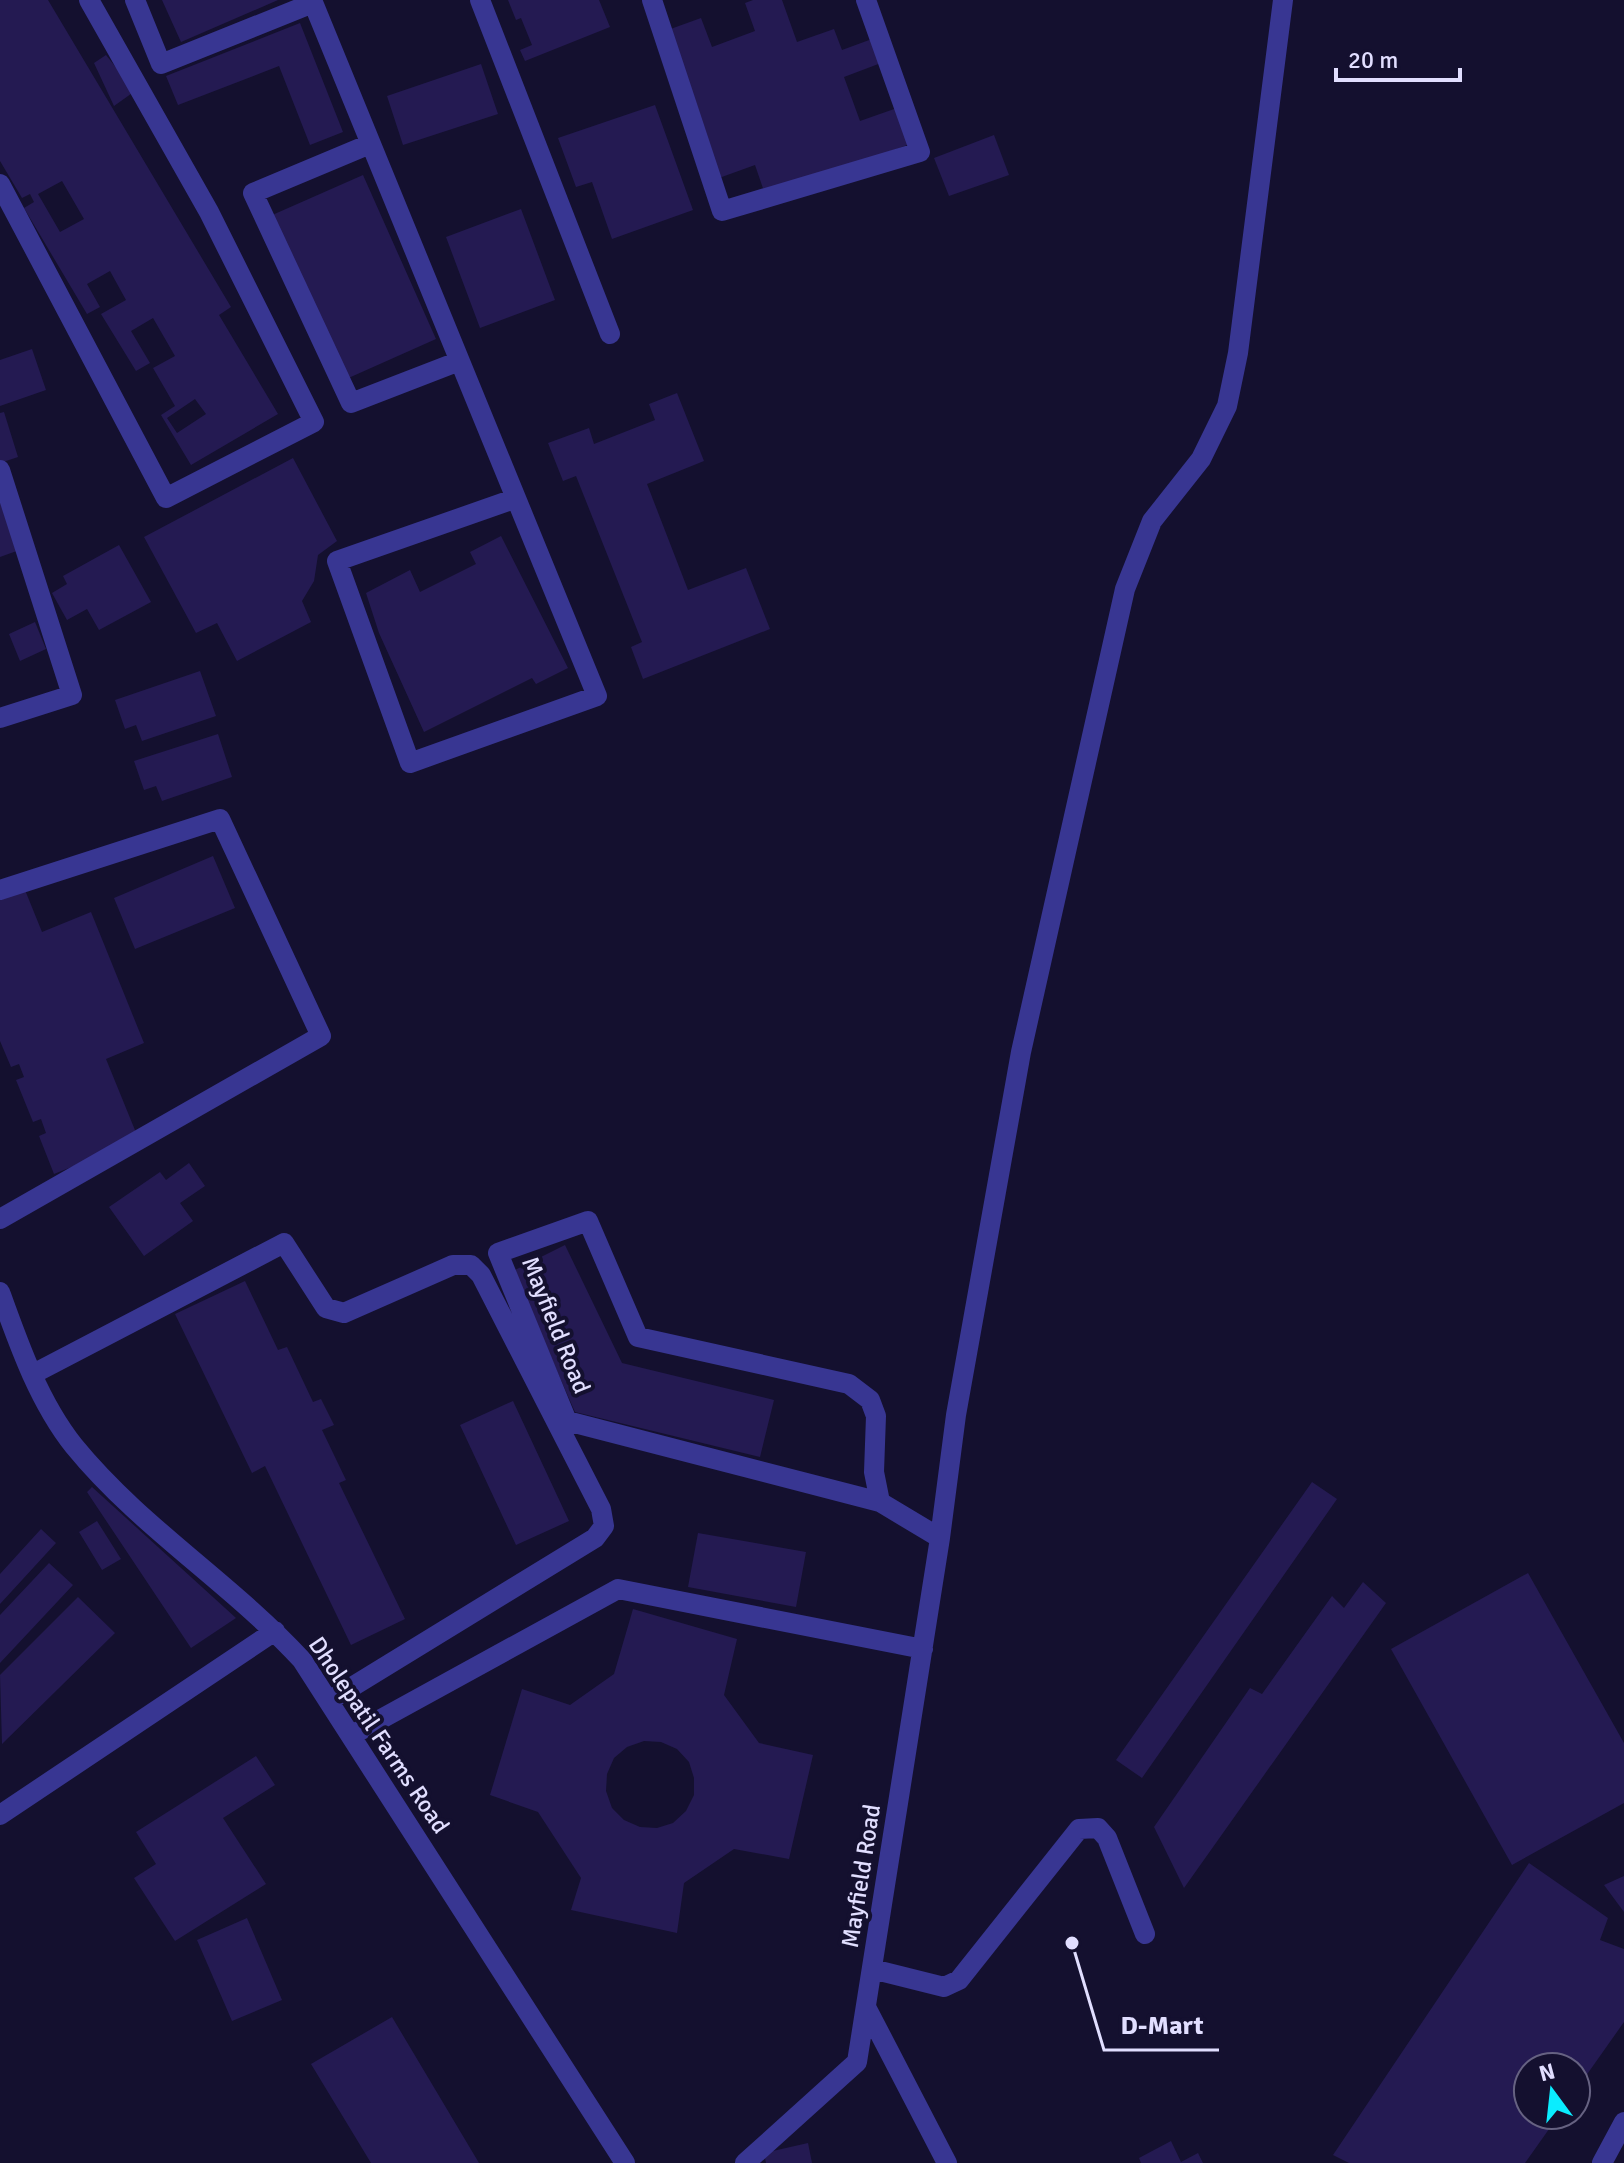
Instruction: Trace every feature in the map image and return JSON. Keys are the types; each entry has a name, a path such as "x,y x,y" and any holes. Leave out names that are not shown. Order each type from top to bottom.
{"street":[{"path":"0,184 166,498 314,422 209,212 89,0"},
{"path":"135,0 161,64 313,1 457,362 597,696 410,763 337,561 514,499"},
{"path":"480,0 610,334"},
{"path":"652,0 722,211 920,152 866,0"},
{"path":"940,1538 956,1415 1021,1052 1125,589 1152,521 1201,459 1230,393 1238,353 1283,0"},
{"path":"370,144 253,193 351,403 457,362"},
{"path":"0,470 72,695 0,718"},
{"path":"0,890 220,819 321,1036 0,1219"},
{"name":"Mayfield Road","path":"745,2163 857,2062 940,1538 880,1502 567,1421 498,1253 588,1221 638,1337 849,1384 870,1400 876,1416 874,1472 880,1502"},
{"path":"33,1374 284,1243 326,1308 344,1313 453,1265 471,1265 481,1275 601,1509 604,1526 595,1538 329,1701"},
{"name":"Dholepatil Farms Road","path":"0,1292 33,1374 72,1444 115,1492 275,1631 302,1660 625,2163"},
{"path":"352,1735 618,1589 923,1649"},
{"path":"0,1815 275,1631"},
{"path":"872,1969 944,1987 959,1980 1079,1829 1098,1828 1107,1838 1145,1934"},
{"path":"866,2007 947,2163"},
{"path":"1602,2163 1624,2122"}],"building":[{"path":"0,0 48,0 231,307 219,315 278,414 191,465 161,415 175,406 153,368 175,356 153,318 131,331 150,363 136,371 101,314 126,300 110,271 87,284 100,307 87,314 24,208 34,202 30,194 22,198 0,161","holes":["62,181 84,219 60,232 38,194","195,399 206,414 177,433 167,418"]},
{"path":"162,0 278,0 181,42"},
{"path":"508,0 599,0 610,27 525,61 520,50 532,45 521,18 516,20"},
{"path":"782,0 797,42 834,29 842,50 872,39 881,63 844,77 860,121 897,108 910,144 766,197 755,165 719,178 665,31 701,18 712,47 755,31 745,3"},
{"path":"300,23 343,132 310,145 279,66 178,105 166,76"},
{"path":"106,55 135,91 114,106 94,63"},
{"path":"481,64 498,114 403,145 387,96"},
{"path":"655,105 693,210 612,239 592,182 576,187 558,138"},
{"path":"994,135 1009,175 949,196 934,158"},
{"path":"363,175 436,339 344,380 270,216"},
{"path":"521,209 555,300 480,328 446,237"},
{"path":"32,349 46,390 0,406 0,360"},
{"path":"677,393 704,461 647,484 688,590 746,568 770,629 643,679 631,647 642,642 576,476 563,481 548,443 589,428 594,444 655,420 649,404"},
{"path":"4,412 18,457 0,463 0,413"},
{"path":"293,458 337,541 318,555 314,581 302,601 311,622 237,661 217,623 196,633 144,537"},
{"path":"0,476 25,548 0,557"},
{"path":"501,536 568,668 536,684 532,678 424,732 379,633 366,593 410,570 420,592 476,564 470,552"},
{"path":"119,545 151,602 99,630 87,609 67,620 52,593 67,584 63,576"},
{"path":"35,622 46,649 20,661 9,634"},
{"path":"200,671 216,716 142,741 136,725 125,729 115,700"},
{"path":"218,734 232,777 162,801 156,786 144,790 134,761"},
{"path":"213,856 235,908 135,949 114,898"},
{"path":"25,890 42,932 91,912 144,1043 106,1059 139,1140 54,1174 39,1136 46,1133 41,1119 33,1122 16,1080 24,1077 19,1064 11,1067 0,1041 0,900"},
{"path":"189,1163 205,1186 180,1203 193,1221 144,1256 109,1207 160,1172 166,1180"},
{"path":"565,1245 622,1363 774,1400 760,1457 575,1412 513,1271"},
{"path":"245,1281 278,1350 287,1347 313,1402 321,1399 334,1425 322,1430 346,1480 339,1483 405,1619 351,1645 265,1466 252,1473 175,1314"},
{"path":"513,1401 569,1521 516,1545 460,1425"},
{"path":"1312,1482 1337,1499 1142,1778 1116,1760"},
{"path":"92,1487 236,1618 191,1648 87,1492"},
{"path":"97,1521 121,1559 102,1570 79,1532"},
{"path":"41,1529 56,1543 0,1604 0,1574"},
{"path":"698,1533 806,1552 796,1607 688,1587"},
{"path":"49,1563 73,1585 0,1663 0,1615"},
{"path":"1528,1573 1624,1743 1624,1803 1512,1865 1391,1649"},
{"path":"1363,1582 1386,1603 1184,1888 1154,1827 1250,1688 1262,1694 1332,1596 1344,1608"},
{"path":"78,1597 115,1633 2,1744 0,1675"},
{"path":"633,1609 737,1639 724,1695 759,1743 813,1755 789,1859 734,1849 684,1883 677,1933 571,1910 581,1878 538,1812 490,1795 522,1689 570,1705 614,1674","holes":["644,1741 661,1742 677,1749 689,1762 694,1778 694,1795 686,1811 673,1823 657,1828 640,1827 624,1820 612,1808 606,1791 607,1774 614,1758 627,1747"]},
{"path":"256,1756 275,1785 223,1818 266,1884 175,1941 134,1878 156,1864 136,1832"},
{"path":"1529,1863 1608,1918 1600,1940 1624,1949 1624,2022 1592,2067 1592,2051 1512,2051 1512,2131 1548,2131 1525,2163 1349,2163 1333,2155"},
{"path":"1624,1876 1624,1912 1604,1885"},
{"path":"247,1918 282,2000 232,2021 197,1940"},
{"path":"392,2017 479,2163 371,2163 311,2064"},
{"path":"1171,2141 1181,2162 1198,2153 1203,2163 1141,2163 1139,2158"},
{"path":"808,2143 812,2163 766,2163 764,2153"}],"place":[{"name":"D-Mart","path":"1072,1943"}]}
